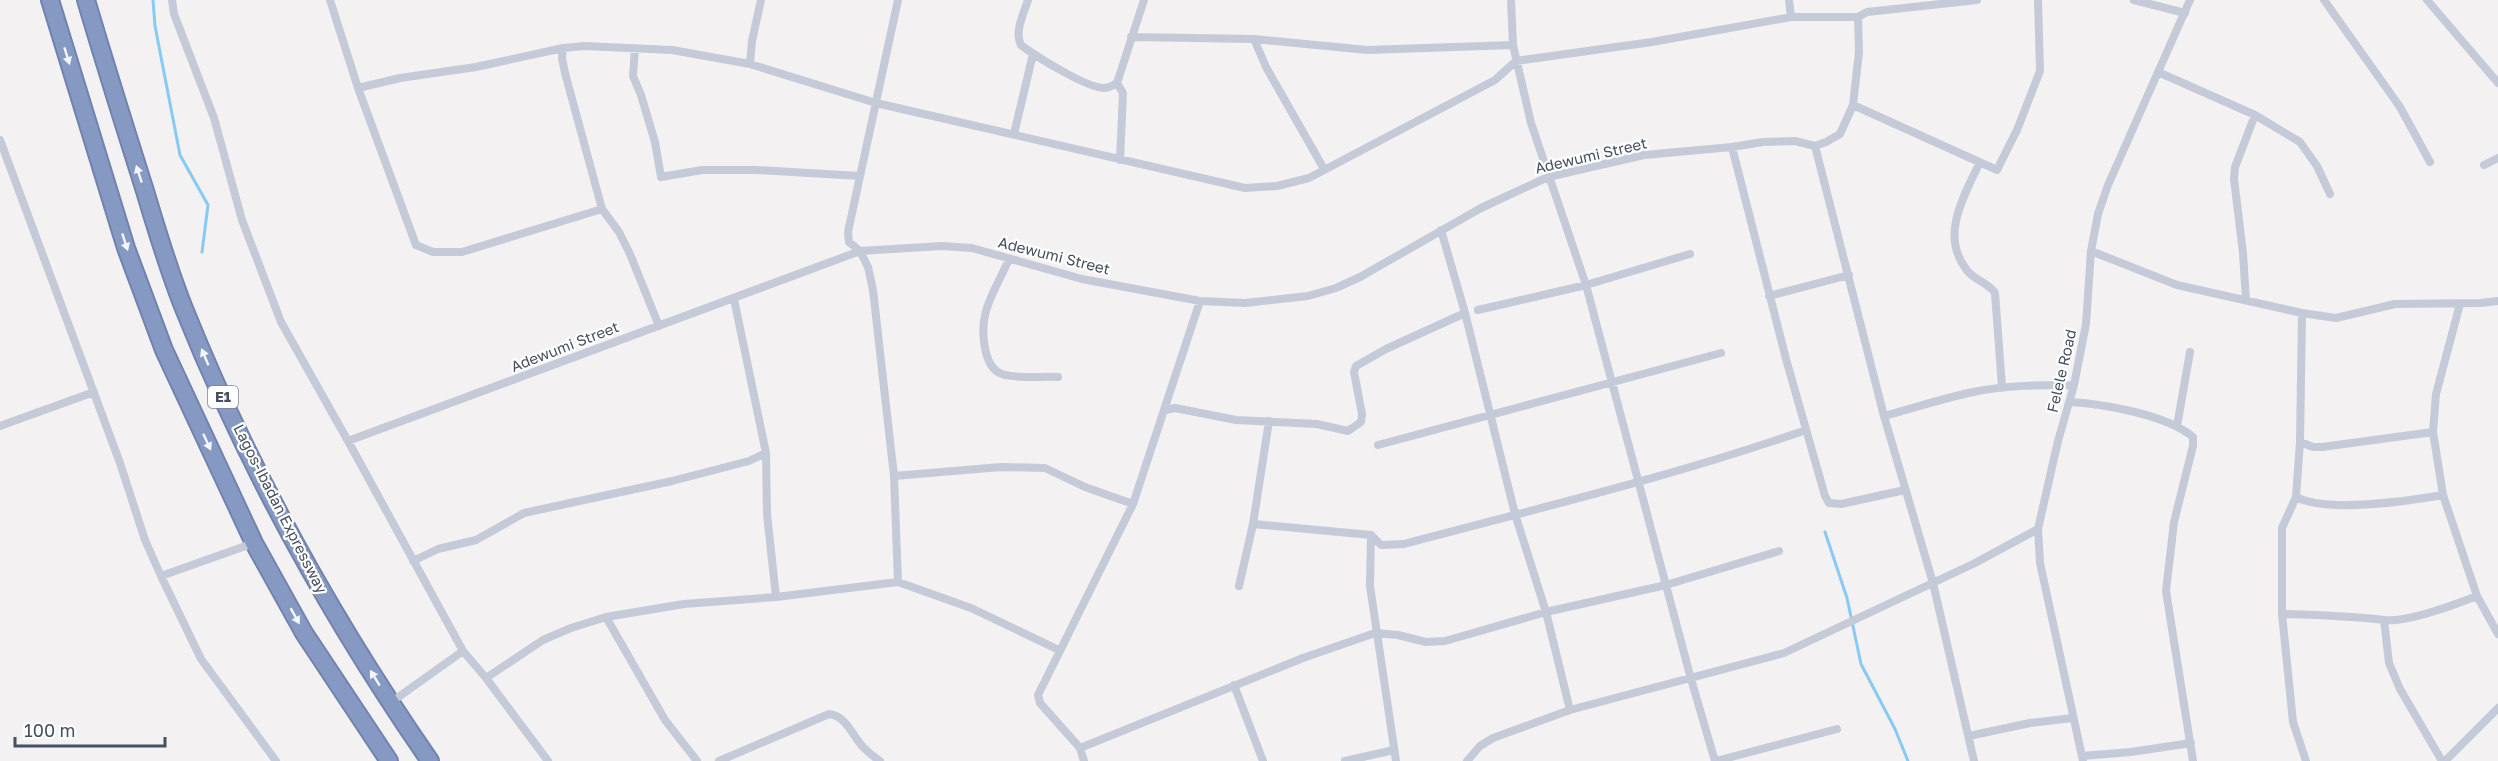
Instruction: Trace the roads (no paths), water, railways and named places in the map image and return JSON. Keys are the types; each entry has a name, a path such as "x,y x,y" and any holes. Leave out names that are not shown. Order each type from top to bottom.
{"highway":[{"name":"E1","path":"50,0 126,248 164,350 254,543 304,633 389,761"},
{"name":"Lagos-Ibadan Expressway","path":"86,0 164,253 184,310 210,370 266,489 328,602 390,703 430,761"}],"street":[{"path":"172,0 174,14 214,117 242,220 280,322 463,651 548,761"},
{"path":"330,0 358,88 416,245 433,252 462,252 602,208"},
{"path":"750,64 752,40 761,0"},
{"path":"898,0 848,232 849,242 861,250 868,267 873,290 894,476 898,582"},
{"path":"1028,0 1018,41 1033,54 1098,87 1110,87 1117,83 1144,0"},
{"path":"1511,0 1513,45 1531,123 1586,285 1691,679 1716,761 1837,729"},
{"path":"1790,0 1791,17"},
{"path":"358,88 400,78 476,67 563,48 584,46 672,50 750,64 876,102 1245,188 1277,186 1309,178 1495,80 1516,61 1652,42 1791,17 1858,17 1867,12 1897,4 1977,0"},
{"path":"1853,105 1998,170 2036,85 2041,58 2038,0"},
{"path":"2134,0 2185,13"},
{"name":"Felele Road","path":"2082,759 2040,563 2038,529 2058,441 2074,385 2086,324 2091,251 2106,191 2190,0"},
{"path":"2324,0 2400,107 2430,162"},
{"path":"2427,0 2498,84"},
{"path":"1858,17 1859,52 1853,105 1840,134 1815,146 1884,416 1933,583 1974,761"},
{"path":"1131,37 1254,39 1367,50 1513,45"},
{"path":"1254,39 1266,67 1324,169"},
{"path":"563,48 565,73 602,208 619,232 630,254 659,326"},
{"path":"635,48 633,76 650,123 662,177 702,170 756,170 860,176"},
{"path":"1014,134 1033,54"},
{"path":"2158,72 2255,115 2300,142 2317,166 2330,194"},
{"path":"1117,83 1123,93 1120,160"},
{"path":"2246,300 2234,179 2235,167 2255,115"},
{"path":"0,140 161,576 201,659 276,761"},
{"name":"Adewumi Street","path":"348,441 861,250 942,246 972,248 1082,279 1200,301 1245,303 1308,296 1336,288 1360,277 1511,192 1548,177 1644,155 1763,142 1795,141 1815,146"},
{"path":"1732,147 1821,489 1828,503 1841,504 1905,490"},
{"path":"2484,165 2498,158"},
{"path":"1980,162 1965,192 1953,232 1960,259 1967,272 1990,286 1995,293 2002,387"},
{"path":"1441,230 1465,314 1515,514 1546,612 1569,710"},
{"path":"2091,251 2177,285 2302,313 2336,318 2395,304 2460,304 2498,301"},
{"path":"1478,310 1586,285 1690,254"},
{"path":"1009,260 986,311 985,340 989,363 997,372 1006,375 1058,377"},
{"path":"1769,296 1849,275"},
{"path":"734,299 766,453 767,514 776,597"},
{"path":"1084,761 1080,748 1040,703 1038,695 1133,504 1200,301"},
{"path":"2460,304 2436,394 2433,432 2443,495 2477,596 2498,634"},
{"path":"2302,313 2300,442 2295,497 2282,528 2282,614 2293,722 2306,761"},
{"path":"1165,410 1175,408 1236,420 1317,424 1348,431 1361,423 1362,414 1354,372 1356,366 1386,349 1465,314"},
{"path":"2177,426 2190,352"},
{"path":"1378,445 1721,353"},
{"path":"1884,416 1972,392 2002,387 2037,384 2074,385"},
{"path":"0,426 94,392"},
{"path":"2070,402 2098,404 2124,410 2177,426 2193,437 2193,446 2174,522 2166,591 2193,761"},
{"path":"1239,586 1253,524 1269,421"},
{"path":"1253,524 1371,535 1381,545 1404,544 1639,483 1806,430"},
{"path":"2300,442 2313,447 2322,447 2433,432"},
{"path":"413,561 438,549 476,540 524,513 672,481 749,461 766,453"},
{"path":"894,476 1001,467 1045,468 1085,487 1133,504"},
{"path":"2295,497 2313,502 2376,504 2443,495"},
{"path":"1467,761 1480,746 1493,738 1569,710 1784,653 1933,583 2038,529"},
{"path":"1371,535 1370,586 1396,761"},
{"path":"161,576 254,543"},
{"path":"1080,748 1303,658 1376,633 1398,635 1426,642 1445,642 1546,612 1666,585 1779,551"},
{"path":"486,678 543,640 606,616 684,604 776,597 898,582 971,608 1059,650"},
{"path":"2282,614 2363,616 2384,620 2427,614 2477,596"},
{"path":"606,616 665,720 697,761"},
{"path":"2384,620 2389,663 2400,689 2444,761 2498,708"},
{"path":"390,703 463,651"},
{"path":"1234,686 1263,761"},
{"path":"719,761 829,714 837,715 842,719 863,747 880,761"},
{"path":"1969,736 2030,723 2073,718"},
{"path":"2082,759 2191,743"},
{"path":"1345,761 1394,750"}],"waterway":[{"path":"153,0 155,26 180,155 208,205 202,252"},
{"path":"1825,532 1847,598 1861,664 1895,729 1908,761"}]}
